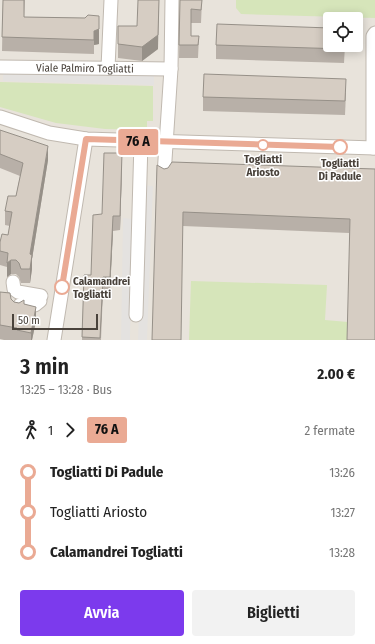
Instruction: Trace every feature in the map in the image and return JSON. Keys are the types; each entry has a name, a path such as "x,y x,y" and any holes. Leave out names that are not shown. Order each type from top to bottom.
{"street":[{"path":"108,68 111,0"},
{"path":"164,175 172,0"},
{"path":"0,117 49,133 86,139 140,142 374,148 373,36 375,33"},
{"name":"Viale Palmiro Togliatti","path":"0,67 170,69"},
{"path":"54,340 86,139"},
{"path":"136,315 140,142"},
{"path":"13,282 14,290 41,299 35,305 20,305 18,309"}],"shaded area":[{"path":"0,0 375,0 375,340 0,340"},
{"path":"3,72 154,76 154,85 3,81"},
{"path":"143,185 153,186 147,340 138,340"},
{"path":"123,218 133,219 130,340 121,340"}],"green space":[{"path":"236,0 375,0 375,18 363,18 363,12 323,12 323,16 241,14 236,8"},
{"path":"0,82 153,86 153,121 147,121 147,130 105,129 56,123 0,107"},
{"path":"191,281 327,285 325,320 348,322 348,340 189,340"}],"building":[{"path":"3,0 24,0 24,17 85,18 88,15 99,16 99,29 94,31 94,40 2,37"},
{"path":"138,0 159,0 158,35 142,47 118,44 118,26 137,26"},
{"path":"180,0 202,0 201,10 191,9 191,36 199,36 198,45 179,45"},
{"path":"217,24 323,28 323,48 216,45"},
{"path":"204,74 346,79 345,101 203,97"},
{"path":"0,130 48,146 30,254 32,255 30,269 21,269 16,260 11,260 7,263 8,253 0,251 2,234 8,235 12,212 5,211 8,196 16,196 23,163 0,154"},
{"path":"104,153 122,153 120,216 113,216 110,277 103,277 100,338 82,337 84,275 91,275 93,215 102,214"},
{"path":"172,162 375,169 375,340 347,340 350,219 183,212 181,340 152,340 157,165 164,169 168,168"},
{"path":"0,292 10,293 11,299 14,302 19,303 24,300 24,304 36,307 31,333 17,330 17,328 0,325"}],"bus line":[{"path":"62,287 86,139 140,142 340,147"}],"place":[{"name":"Togliatti Ariosto","path":"263,145"},
{"name":"Togliatti Di Padule","path":"340,147"},
{"name":"Calamandrei Togliatti","path":"62,287"}]}
